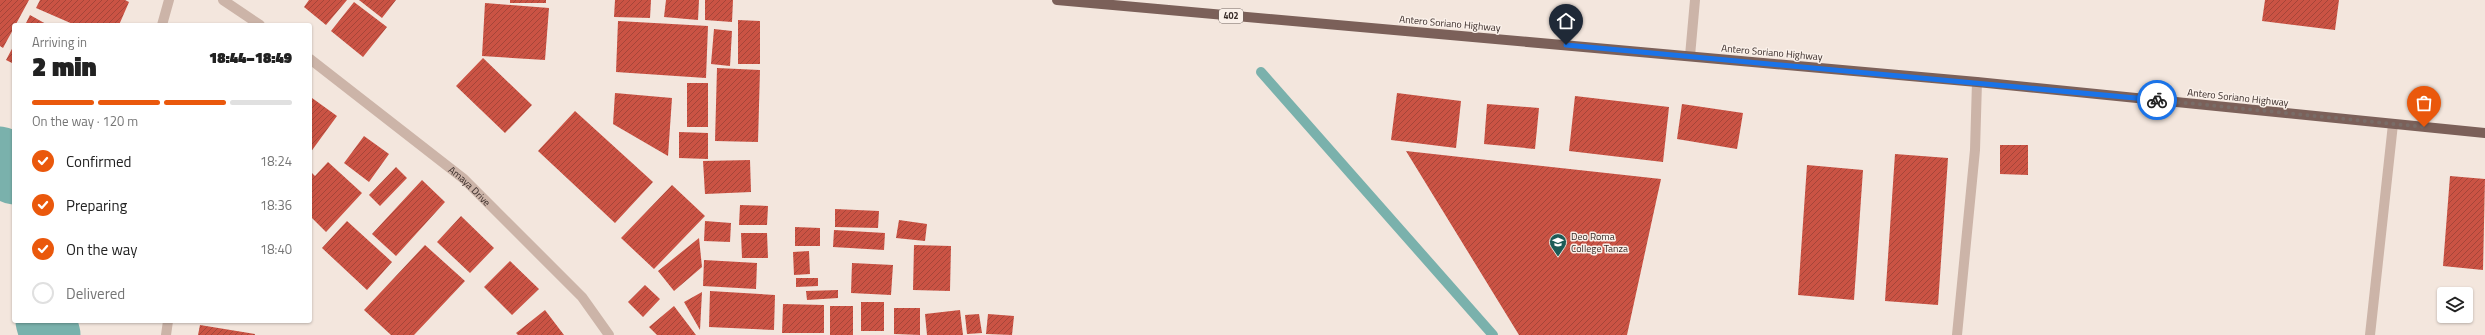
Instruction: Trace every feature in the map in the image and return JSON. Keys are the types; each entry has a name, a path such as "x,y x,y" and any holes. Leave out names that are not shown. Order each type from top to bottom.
{"main road":[{"name":"Antero Soriano Highway","path":"1057,0 1977,82 2485,133"}],"street":[{"path":"163,23 169,0"},
{"path":"223,0 257,23"},
{"path":"1690,56 1695,0"},
{"name":"Amaya Drive","path":"312,61 464,179 582,297 609,335"},
{"path":"1957,335 1975,150 1977,82"},
{"path":"2370,335 2393,124"},
{"path":"166,335 168,323"}],"building":[{"path":"0,0 29,0 17,23 12,23 12,31 3,48 0,46"},
{"path":"40,0 125,0 129,2 120,23 70,23 36,8"},
{"path":"309,0 347,0 326,25 304,7"},
{"path":"359,0 396,0 382,18"},
{"path":"510,0 546,0 546,3 510,3"},
{"path":"615,0 651,0 650,18 614,17"},
{"path":"666,0 699,0 698,20 664,17"},
{"path":"705,0 733,0 732,22 705,20"},
{"path":"2265,0 2339,0 2335,30 2262,21"},
{"path":"354,2 387,27 363,57 331,31"},
{"path":"485,3 549,8 545,60 482,56"},
{"path":"30,15 44,23 26,23"},
{"path":"738,20 760,21 760,64 738,64"},
{"path":"618,21 708,26 706,78 616,72"},
{"path":"714,29 732,31 730,66 711,64"},
{"path":"12,49 12,63 6,60"},
{"path":"483,58 532,105 505,133 456,86"},
{"path":"717,68 760,70 758,142 715,141"},
{"path":"687,83 708,83 708,127 687,127"},
{"path":"615,93 672,98 668,156 613,124"},
{"path":"1397,93 1461,101 1456,148 1391,140"},
{"path":"1575,96 1669,107 1663,162 1569,151"},
{"path":"312,98 337,116 312,150"},
{"path":"1487,104 1539,108 1535,149 1484,144"},
{"path":"1682,104 1743,113 1737,149 1677,139"},
{"path":"575,111 653,182 615,223 538,151"},
{"path":"679,132 708,133 708,159 679,158"},
{"path":"364,136 389,154 369,182 344,163"},
{"path":"2000,145 2028,145 2028,175 2000,174"},
{"name":"Deo Roma College Tanza","path":"1406,151 1661,179 1627,335 1519,335"},
{"path":"1895,154 1948,158 1938,305 1885,301"},
{"path":"750,160 751,192 705,194 703,161"},
{"path":"328,162 362,193 326,232 312,218 312,173 315,176"},
{"path":"1807,165 1863,170 1854,300 1798,295"},
{"path":"396,167 407,178 380,206 369,195"},
{"path":"2450,176 2485,179 2483,270 2443,266"},
{"path":"422,180 445,202 396,256 372,234"},
{"path":"672,185 705,216 654,269 621,238"},
{"path":"740,205 768,206 767,225 739,225"},
{"path":"835,209 879,211 878,228 835,227"},
{"path":"461,216 494,248 470,273 437,242"},
{"path":"899,220 927,224 925,241 896,238"},
{"path":"347,221 392,262 367,290 322,248"},
{"path":"705,221 731,223 730,242 704,241"},
{"path":"795,227 820,228 820,246 795,246"},
{"path":"834,230 885,233 884,250 833,247"},
{"path":"741,233 767,233 768,258 742,258"},
{"path":"699,238 702,267 674,291 658,271"},
{"path":"425,245 465,281 414,335 391,335 364,310"},
{"path":"914,245 951,246 950,291 913,290"},
{"path":"809,251 810,274 794,275 793,252"},
{"path":"704,260 757,263 756,289 703,286"},
{"path":"510,261 539,289 512,315 484,287"},
{"path":"852,263 893,265 891,295 851,293"},
{"path":"796,278 818,278 818,286 796,287"},
{"path":"645,285 660,299 643,317 628,302"},
{"path":"838,290 838,298 807,300 806,291"},
{"path":"710,291 775,295 774,330 709,327"},
{"path":"702,292 700,330 684,302"},
{"path":"861,302 884,302 884,331 861,331"},
{"path":"783,304 824,305 824,333 782,333"},
{"path":"674,306 696,335 657,335 649,327"},
{"path":"830,306 853,306 853,335 830,335"},
{"path":"894,308 920,308 920,335 894,334"},
{"path":"545,310 564,335 518,335 516,333"},
{"path":"960,310 963,335 927,335 925,314"},
{"path":"979,314 982,333 967,334 965,315"},
{"path":"988,314 1014,316 1012,335 986,334"},
{"path":"200,325 255,334 255,335 198,335"}],"waterway":[{"path":"1261,72 1493,335"},
{"path":"0,157 12,172"},
{"path":"47,323 50,335"}],"way so far":[{"path":"2157,100 2424,127"}],"place":[{"name":"Deo Roma College Tanza","path":"1558,257"}],"route":[{"path":"1566,45 1977,82 2157,100"}]}
